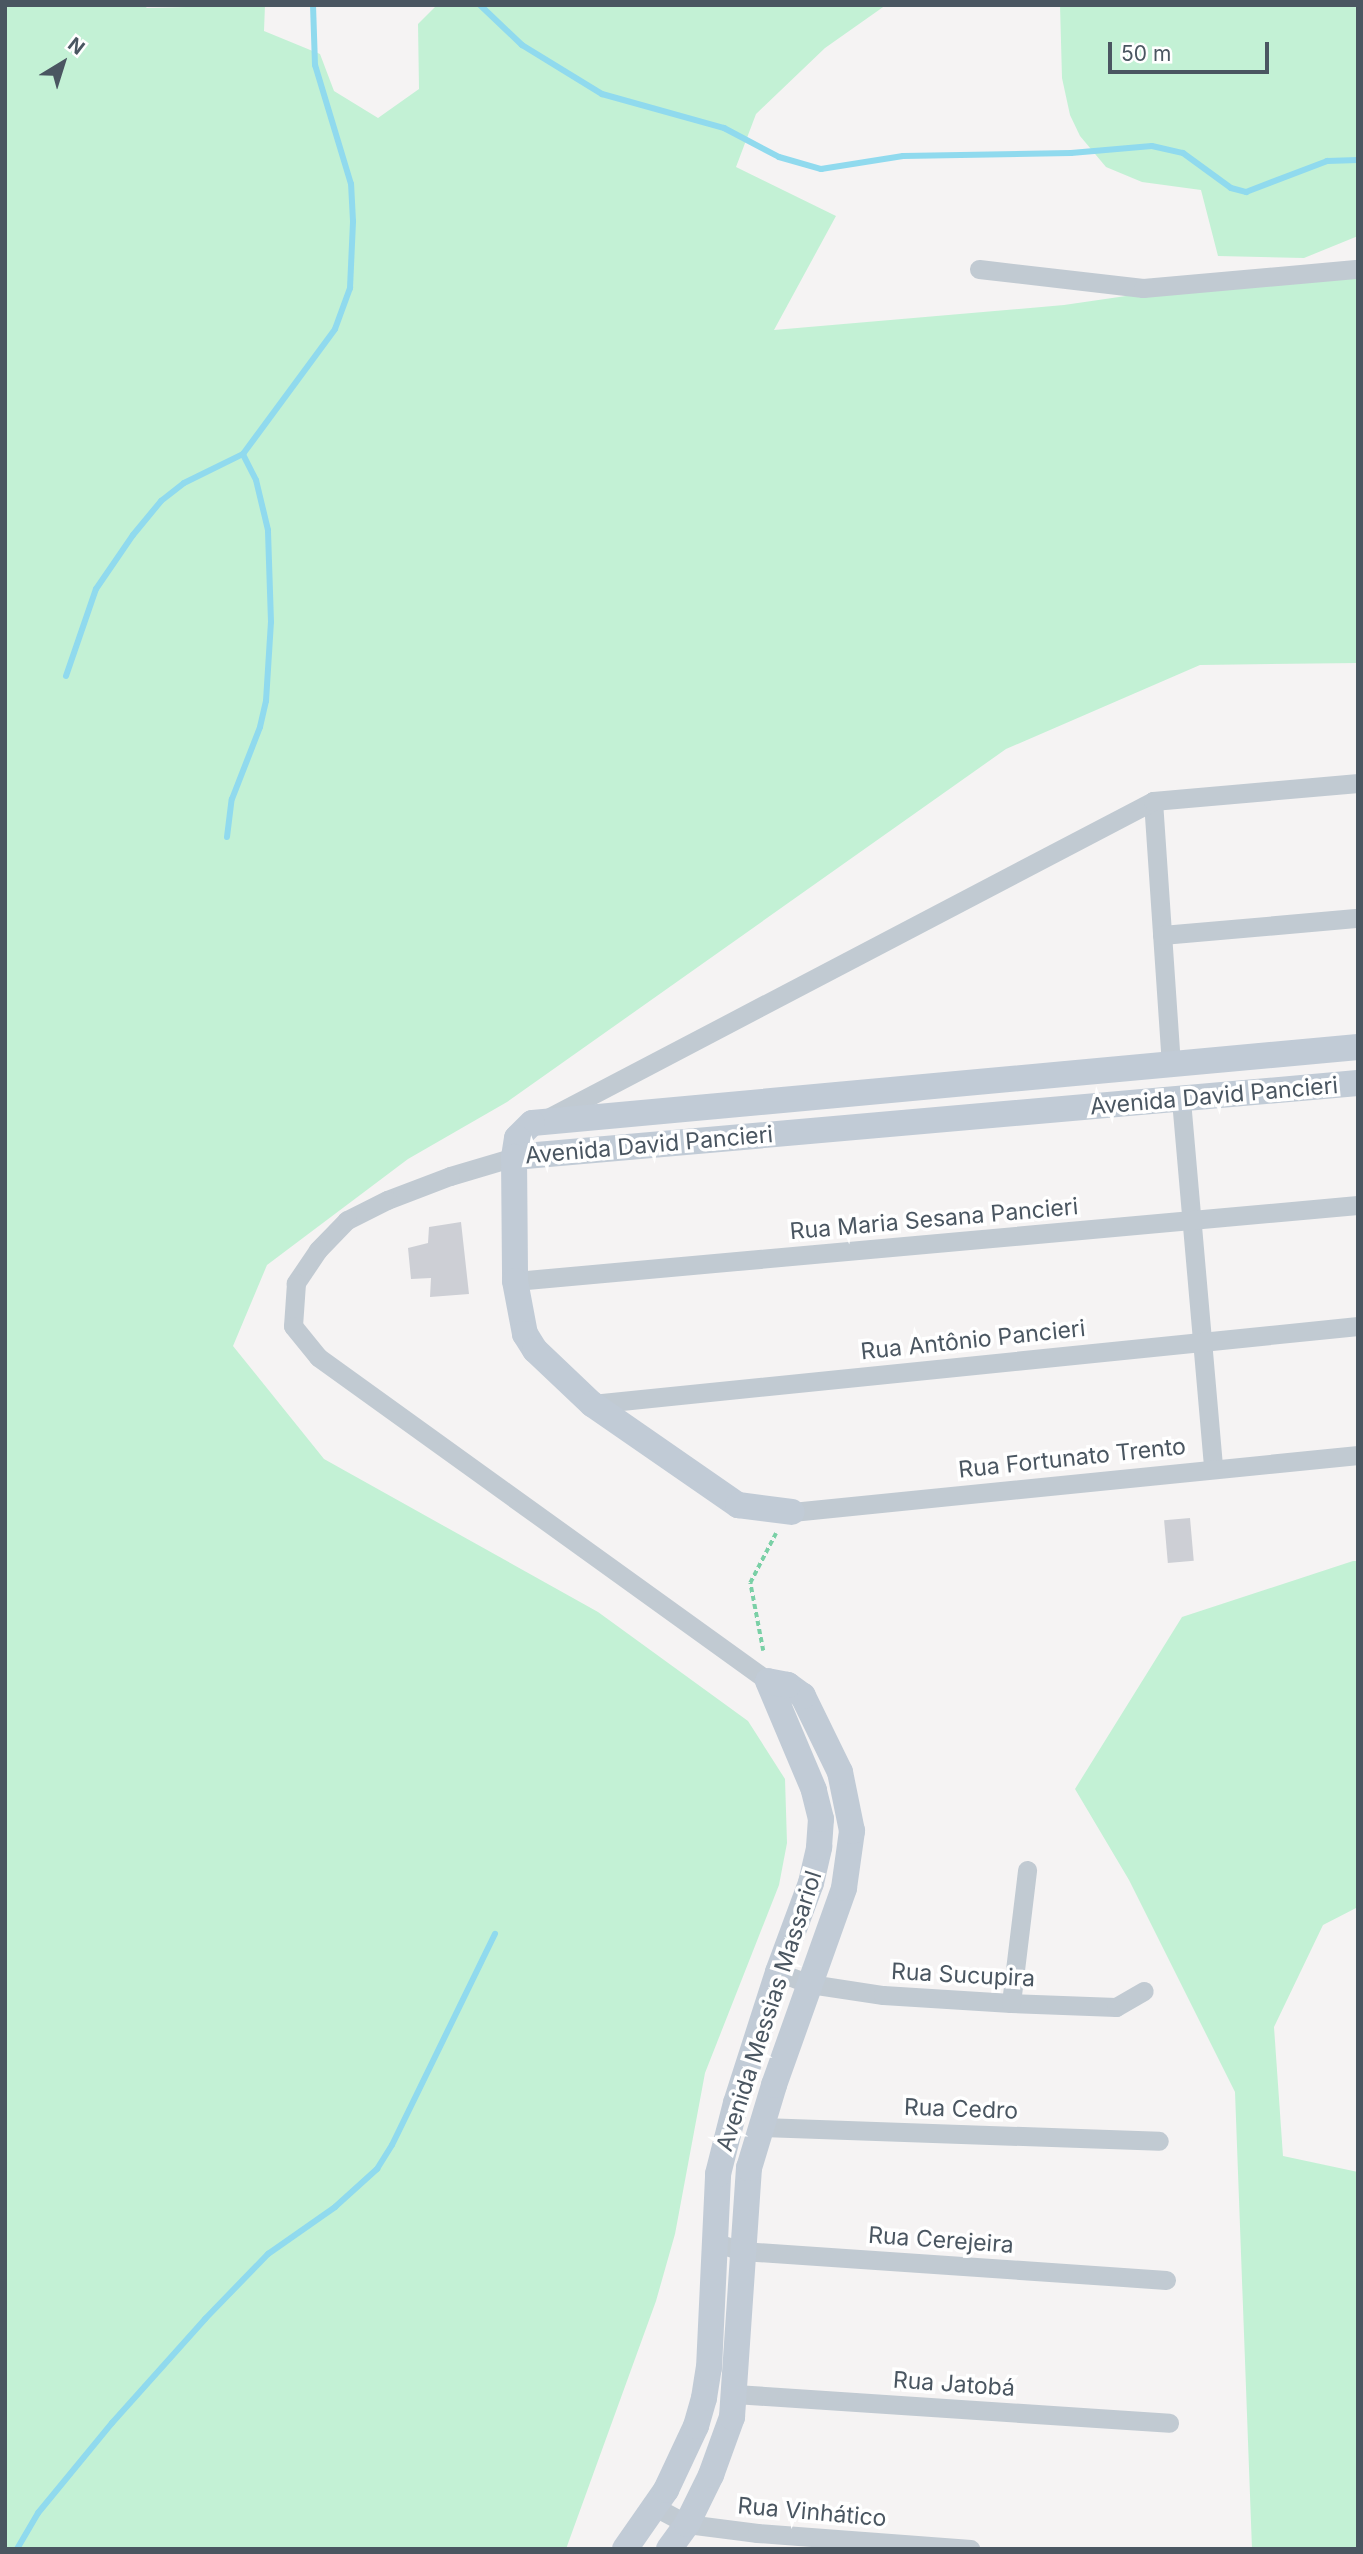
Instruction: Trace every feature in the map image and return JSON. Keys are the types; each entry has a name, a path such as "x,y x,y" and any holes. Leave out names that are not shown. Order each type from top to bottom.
{"street":[{"path":"979,269 1143,288 1358,269"},
{"path":"541,1122 1153,801 1358,783"},
{"path":"1153,801 1171,1065"},
{"path":"1162,935 1358,918"},
{"name":"Avenida David Pancieri","path":"1358,1047 531,1123 520,1132 514,1157 1358,1083"},
{"path":"1181,1100 1213,1469"},
{"path":"768,1681 318,1357 293,1326 296,1283 318,1250 347,1220 400,1195 514,1157 515,1281 525,1334 530,1342 552,1367 593,1404 738,1505 792,1512"},
{"name":"Rua Maria Sesana Pancieri","path":"515,1281 1358,1205"},
{"name":"Rua Antônio Pancieri","path":"593,1404 1358,1326"},
{"name":"Rua Fortunato Trento","path":"792,1512 1358,1455"},
{"name":"Avenida Messias Massariol","path":"625,2549 655,2507 696,2426 704,2398 709,2368 718,2174 725,2143 778,1972 811,1883 819,1847 821,1819 804,1763 768,1681"},
{"name":"Avenida Messias Massariol","path":"669,2549 687,2524 726,2438 735,2395 749,2168 844,1888 852,1831 840,1772 803,1696 788,1685 768,1681"},
{"path":"1011,2003 1027,1870"},
{"name":"Rua Sucupira","path":"778,1972 810,1984 883,1995 1011,2003 1116,2007 1144,1991"},
{"name":"Rua Cedro","path":"762,2127 1159,2141"},
{"name":"Rua Cerejeira","path":"713,2242 743,2251 1166,2280"},
{"name":"Rua Jatobá","path":"735,2395 1169,2423"},
{"name":"Rua Vinhático","path":"655,2507 687,2524 757,2533 970,2549"}],"path":[{"path":"768,1681 750,1583 776,1533 792,1512"}],"green space":[{"path":"5,5 143,5 147,8 265,5 264,31 320,54 334,91 378,118 419,89 418,24 437,5 886,5 825,48 756,114 736,167 836,216 774,330 1064,305 1291,272 1358,277 1358,663 1200,665 1006,749 507,1102 408,1159 267,1265 233,1346 324,1459 598,1612 748,1721 785,1779 787,1843 779,1885 705,2073 675,2234 656,2301 566,2549 5,2549"},
{"path":"1060,5 1358,5 1358,236 1304,258 1218,256 1201,190 1142,182 1106,167 1080,136 1070,115 1062,78"},
{"path":"1358,1561 1358,1907 1323,1925 1274,2027 1283,2156 1358,2172 1358,2549 1252,2549 1235,2092 1129,1880 1075,1789 1182,1617"}],"building":[{"path":"461,1222 469,1294 430,1297 431,1278 411,1279 408,1248 428,1243 429,1227"},
{"path":"1190,1518 1194,1561 1168,1563 1164,1520"}],"waterway":[{"path":"66,676 96,589 133,535 161,501 184,483 243,454 335,329 350,288 353,221 351,184 315,65 313,5"},
{"path":"480,5 522,45 602,94 724,128 779,157 821,169 903,156 1071,153 1152,146 1183,153 1231,188 1246,192 1327,161 1358,160"},
{"path":"227,837 232,799 260,727 266,701 271,622 268,530 256,480 243,454"},
{"path":"17,2549 38,2513 112,2423 205,2319 268,2254 335,2207 377,2169 392,2145 495,1934"}]}
